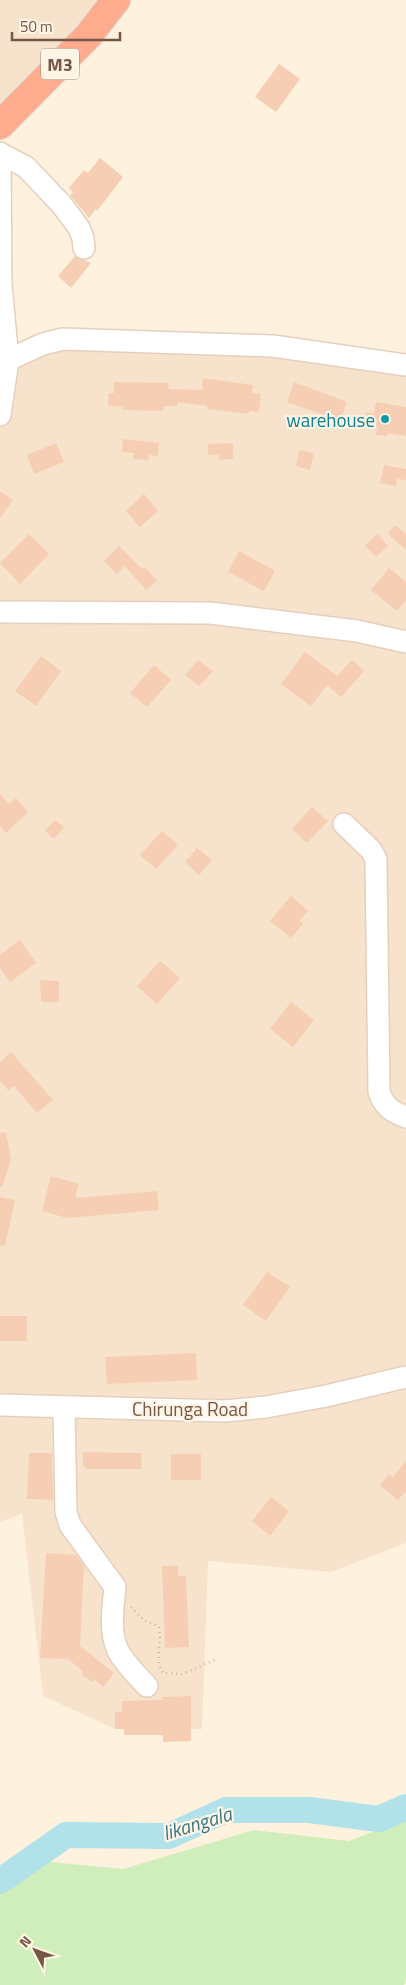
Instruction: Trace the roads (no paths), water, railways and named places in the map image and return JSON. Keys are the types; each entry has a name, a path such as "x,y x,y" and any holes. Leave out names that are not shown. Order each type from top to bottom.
{"highway":[{"name":"M3","path":"0,125 88,36 116,0"}],"street":[{"path":"0,415 8,360 2,284 0,154 26,167 62,205 79,228 84,248"},
{"path":"8,360 43,344 62,339 272,346 406,365"},
{"path":"0,612 210,613 357,631 406,642"},
{"path":"344,824 371,850 376,859 379,1091 381,1100 387,1107 406,1117"},
{"name":"Chirunga Road","path":"0,1405 225,1411 266,1407 326,1396 406,1377"},
{"path":"64,1406 66,1512 70,1525 115,1587 113,1611 114,1638 120,1655 147,1686"}],"waterway":[{"name":"likangala","path":"0,1881 66,1835 169,1836 226,1810 309,1810 379,1819 406,1807"}],"place":[{"name":"warehouse","path":"385,419"}]}
